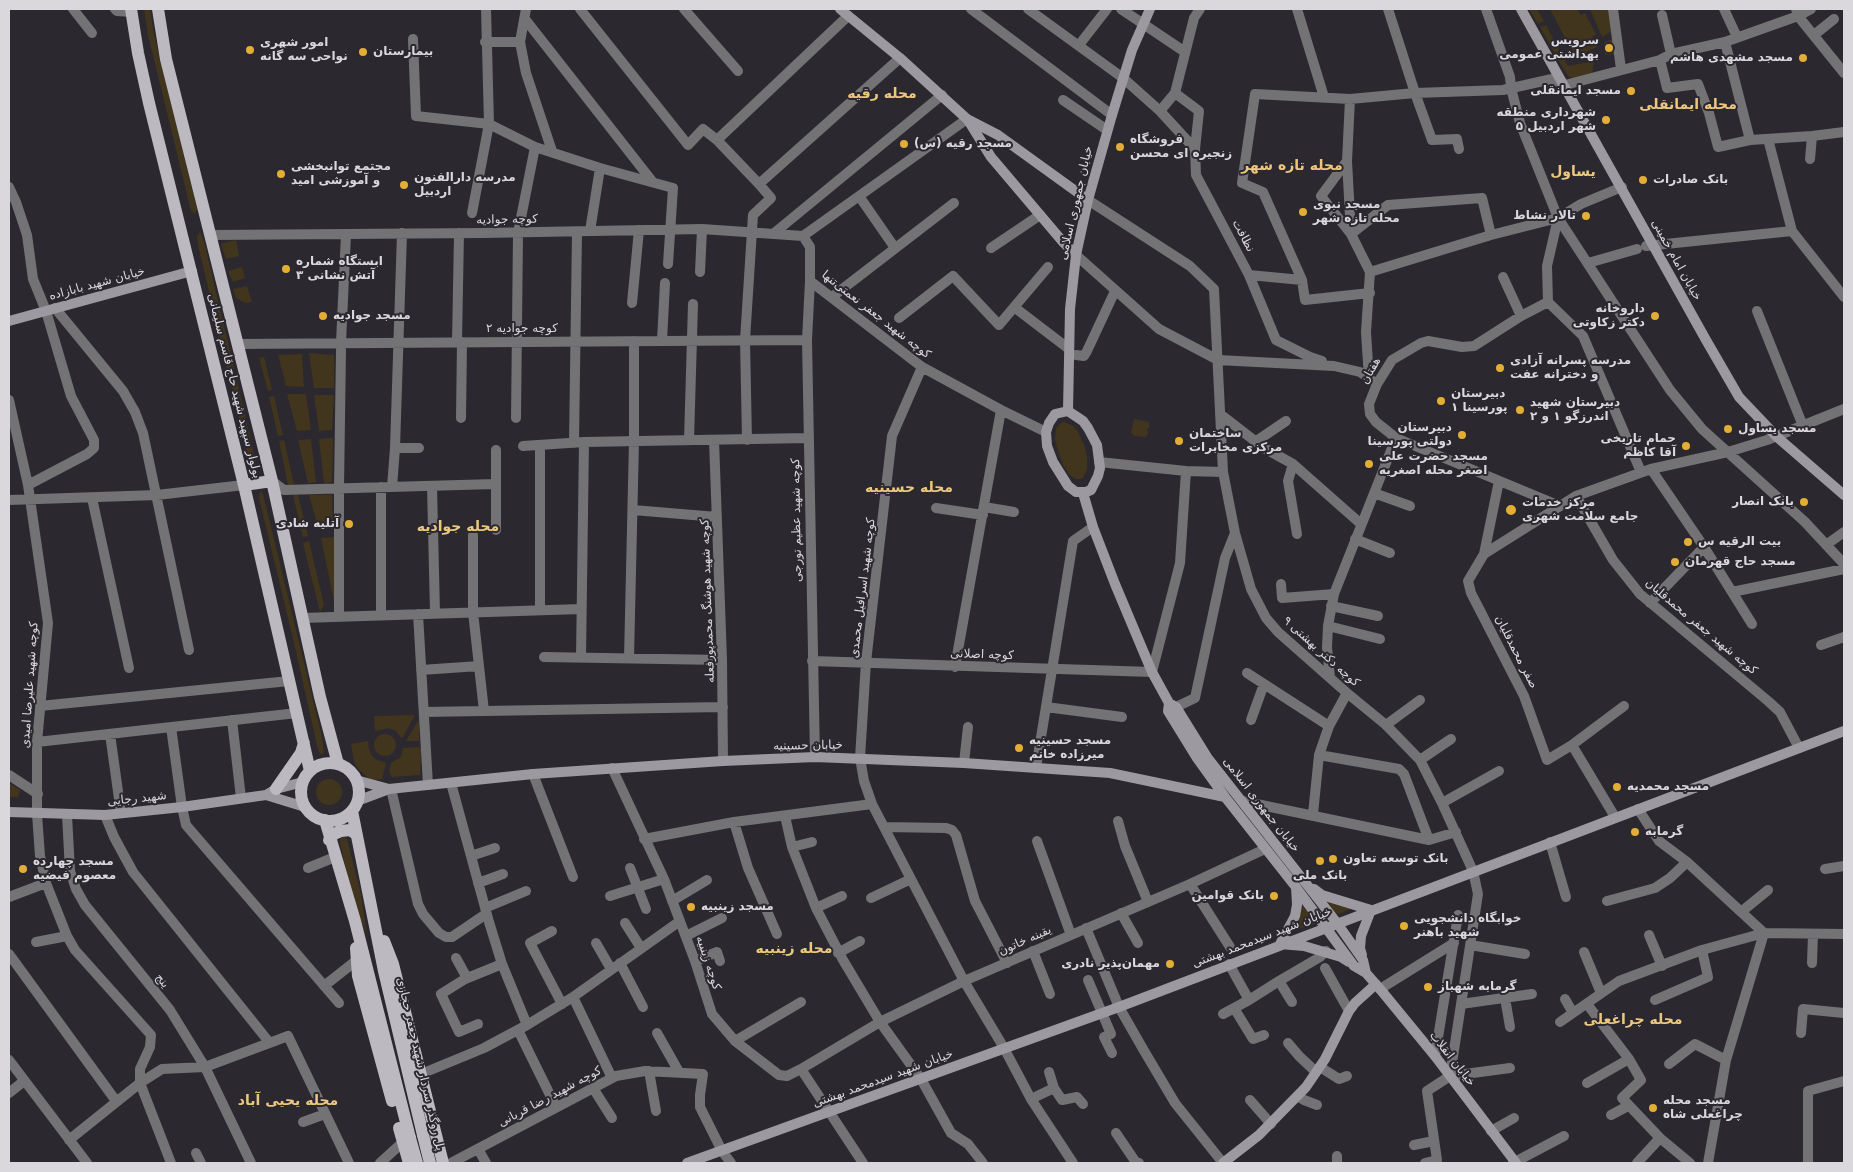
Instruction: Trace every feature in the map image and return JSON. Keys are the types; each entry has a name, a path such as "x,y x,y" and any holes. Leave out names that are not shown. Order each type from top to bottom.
{"main road":[{"name":"بولوار سپهبد شهید حاج قاسم سلیمانی","path":"158,9 166,59 272,481 320,697 338,764"},
{"path":"840,9 900,58 967,119 991,157 1076,255"},
{"name":"خیابان جمهوری اسلامی","path":"1068,411 1073,352 1070,309 1076,255 1088,200 1107,130 1142,24 1150,9"},
{"name":"خیابان امام خمینی","path":"1521,9 1565,85 1646,247 1706,340 1739,397 1772,439 1844,496"},
{"name":"بولوار سپهبد شهید حاج قاسم سلیمانی","path":"131,10 149,103 244,485 310,771"},
{"path":"967,119 998,135 1088,200"},
{"name":"خیابان شهید بابازاده","path":"9,321 192,271"},
{"path":"1068,411 1078,416 1088,428 1097,445 1098,476 1091,490 1083,493 1076,492 1061,478 1047,446 1046,432 1049,422 1056,414 1068,411"},
{"path":"244,485 272,481"},
{"name":"خیابان جمهوری اسلامی","path":"1083,493 1093,526 1152,672 1207,756 1309,886 1364,960"},
{"name":"خیابان جمهوری اسلامی","path":"1172,705 1168,712 1197,758 1265,849 1296,886 1354,966"},
{"name":"خیابان شهید سیدمحمد بهشتی","path":"687,1163 1119,1007 1280,944 1844,731"},
{"path":"271,792 301,753 304,743"},
{"name":"خیابان حسینیه","path":"390,789 612,768 815,757 964,763 1110,773 1225,797"},
{"path":"390,789 354,806 339,819 324,820 312,814 305,807 301,796 302,782 310,771 323,764 338,764 346,768 356,780 358,794 354,806 356,834 373,916 393,964 421,1074 430,1134 443,1163"},
{"path":"356,780 390,789"},
{"name":"شهید رجایی","path":"9,812 105,815 182,808 271,792 302,782"},
{"name":"شهید رجایی","path":"271,792 305,807"},
{"path":"324,820 355,921 358,976 407,1140 409,1163"},
{"path":"329,840 334,834 341,831 350,830 356,834"},
{"path":"1280,944 1295,916 1297,905 1296,886"},
{"path":"1309,886 1322,895 1370,910 1361,936 1360,948 1366,973"},
{"name":"پل روگذر سردار شهید جعفر حجازی","path":"373,916 384,971 430,1134 430,1163"},
{"name":"پل روگذر سردار شهید جعفر حجازی","path":"355,921 407,1140 417,1163"},
{"name":"خیابان انقلاب","path":"1280,944 1304,946 1341,956 1366,973 1435,1056 1514,1163"},
{"path":"1223,1163 1271,1124 1298,1096 1318,1070 1349,1011 1356,1003 1378,987"},
{"path":"407,1140 414,1143 422,1141 430,1134"}],"street":[{"path":"73,9 92,33"},
{"path":"115,9 117,11 131,10"},
{"path":"472,213 489,124 485,42 486,9"},
{"path":"580,9 688,145 703,129 717,140 771,198 753,215 745,340 747,440"},
{"path":"684,9 738,71"},
{"path":"971,9 1112,114"},
{"path":"1028,9 1123,78 1160,111 1195,149"},
{"path":"1079,45 1107,9"},
{"path":"1121,9 1185,52"},
{"path":"1160,111 1175,93 1194,18 1200,9"},
{"path":"1297,9 1324,97"},
{"path":"1388,9 1432,140 1457,139 1459,149"},
{"path":"1486,9 1510,77 1520,123 1558,218 1670,390 1702,429 1805,522 1844,564"},
{"path":"1614,9 1621,69"},
{"path":"1724,9 1737,37"},
{"path":"1370,292 1305,300 1302,280 1263,192 1242,184 1255,94 1350,100 1415,93 1503,90 1552,79 1565,85 1660,60 1671,54 1725,42 1811,9"},
{"path":"1797,13 1844,72"},
{"path":"526,14 520,42 526,73 552,151"},
{"path":"526,14 652,181"},
{"path":"1662,15 1671,54"},
{"path":"717,140 848,16"},
{"path":"1814,35 1834,19"},
{"path":"413,39 415,114 418,116 489,124 535,146 600,168 673,188 668,264"},
{"path":"485,42 520,42"},
{"path":"1725,42 1750,140"},
{"path":"759,184 900,58"},
{"path":"1834,61 1844,58"},
{"path":"1660,60 1666,88 1698,84 1709,113 1718,147 1750,140 1844,132"},
{"name":"نظافت","path":"1175,93 1199,111 1195,149 1196,176 1249,274 1276,340 1310,357 1334,366"},
{"path":"772,234 942,95"},
{"path":"1063,100 1107,130"},
{"path":"1350,100 1347,161 1351,234"},
{"path":"804,236 967,119"},
{"path":"1810,159 1812,136"},
{"path":"1768,139 1792,230 1844,297"},
{"path":"516,418 518,233 535,146"},
{"path":"1347,161 1321,196 1351,234 1370,272 1366,332 1373,381"},
{"path":"590,231 600,168"},
{"path":"9,187 28,235 33,279 51,310 123,391 135,412 143,433 189,650"},
{"path":"1370,272 1491,235 1558,218 1581,204 1618,190"},
{"path":"859,196 895,248"},
{"path":"1351,234 1388,205 1482,198 1491,235"},
{"name":"کوچه دکتر بهشتی ۹","path":"1088,200 1190,266 1214,289 1223,472 1235,533 1258,604 1278,632 1386,725 1420,760 1473,871 1478,894 1450,1076"},
{"path":"832,297 954,203"},
{"path":"991,248 1040,215"},
{"path":"1558,218 1548,266 1548,302 1583,336 1646,471 1704,547 1752,624"},
{"path":"632,303 639,230"},
{"path":"700,272 702,230"},
{"name":"کوچه جوادیه","path":"210,235 702,230 804,236"},
{"path":"1588,262 1646,247 1792,230"},
{"path":"577,232 575,342 579,442 581,657"},
{"path":"381,615 386,487 395,448 402,233"},
{"path":"459,233 461,418"},
{"path":"340,616 341,347 346,234"},
{"name":"کوچه شهید جعفر نعمتی‌تنها","path":"804,236 810,247 810,281 922,367 1046,432"},
{"path":"1076,255 1159,329 1218,360 1334,366 1360,372 1373,381"},
{"path":"899,318 953,276 999,325 1048,267"},
{"path":"1249,274 1302,280"},
{"path":"1503,277 1521,316"},
{"name":"کوچه شهید عظیم تورجی","path":"810,281 807,340 808,438 815,757"},
{"path":"662,341 665,283"},
{"path":"1014,308 1073,352 1084,356 1115,291"},
{"name":"هفتان","path":"1548,302 1469,347 1428,341 1422,342 1392,360 1373,381 1369,404 1370,414 1376,422 1396,438 1560,506"},
{"path":"689,440 693,304"},
{"path":"28,485 87,454 94,448 94,440 71,396 51,310"},
{"path":"1757,311 1803,426"},
{"name":"کوچه جوادیه ۲","path":"237,344 341,347 398,343 460,342 807,340"},
{"path":"629,658 633,510 634,341"},
{"name":"کوچه شهید اسرافیل محمدی","path":"922,367 892,436 885,510 866,662 860,758 864,781 872,804 964,981 1004,1048 1031,1099 1073,1163"},
{"name":"کوچه شهید علیرضا امیدی","path":"9,400 31,499 48,623 37,742 37,814 40,856 46,884 67,936 75,950 151,1035 150,1046 140,1069 140,1083"},
{"name":"صفر محمدقلیان","path":"1572,745 1547,760 1524,696 1471,593 1468,581 1484,554 1576,496 1646,471 1728,452 1772,439 1844,409"},
{"path":"955,667 1001,410"},
{"path":"1220,414 1282,460 1293,464 1361,524"},
{"path":"1256,442 1286,421"},
{"path":"524,446 579,442 808,438"},
{"path":"1330,678 1327,647 1328,626 1334,594 1396,438"},
{"name":"کوچه شهید هوشنگ محمدپورفعله","path":"714,440 718,517 723,761"},
{"path":"540,445 540,610"},
{"path":"395,448 419,448"},
{"path":"496,450 496,530"},
{"path":"1099,462 1186,471 1223,472"},
{"path":"1293,464 1288,481 1297,534"},
{"path":"1152,672 1180,563 1186,471"},
{"path":"272,481 284,490 495,484"},
{"path":"1484,554 1499,482"},
{"path":"9,500 157,495 244,485"},
{"path":"432,486 435,613"},
{"path":"1374,492 1410,506"},
{"name":"کوچه شهید جعفر محمدقلیان","path":"1576,496 1613,560 1640,594 1780,712 1800,748"},
{"path":"92,498 129,668"},
{"path":"936,508 1014,512"},
{"path":"633,510 718,517"},
{"path":"1036,768 1074,541 1093,526"},
{"path":"1826,545 1844,532"},
{"path":"1172,705 1195,698 1225,558 1235,533"},
{"path":"473,535 474,612 484,711"},
{"path":"1355,539 1390,553"},
{"path":"1650,603 1704,547"},
{"path":"1732,592 1844,569"},
{"path":"1281,584 1282,598 1334,594"},
{"path":"1331,606 1378,616"},
{"path":"302,618 581,609"},
{"path":"418,614 428,786"},
{"path":"1328,626 1380,639"},
{"path":"1821,645 1844,637"},
{"path":"1308,659 1317,660 1322,658 1327,647"},
{"path":"544,657 722,660"},
{"name":"کوچه اصلانی","path":"812,661 1152,672"},
{"path":"422,670 479,666"},
{"path":"1247,673 1329,726"},
{"path":"40,706 290,681"},
{"path":"1251,720 1264,684"},
{"path":"1312,814 1319,755 1329,726 1347,693"},
{"path":"1386,725 1420,700"},
{"path":"1615,817 1572,745 1624,706"},
{"path":"424,712 723,707"},
{"path":"1046,707 1122,717"},
{"path":"37,742 297,713"},
{"path":"232,720 241,798"},
{"path":"171,727 186,825 339,1003"},
{"path":"964,763 968,727"},
{"path":"110,734 121,813"},
{"path":"1420,760 1451,739"},
{"path":"1319,755 1399,769 1404,774 1429,840"},
{"name":"کوچه زینبیه","path":"612,768 664,879 695,961 712,1014 735,1041 778,1075 787,1076 801,1069"},
{"path":"1442,803 1499,771"},
{"path":"533,774 573,877"},
{"path":"9,775 38,794"},
{"path":"451,783 470,856 522,1028 556,1107"},
{"path":"390,789 418,904 423,914 439,933 452,938 486,911 526,891"},
{"path":"1242,801 1312,814 1429,840 1456,832"},
{"path":"644,838 734,822 872,804"},
{"path":"1638,808 1659,841 1687,862 1764,933"},
{"name":"ینج","path":"67,815 70,871 76,889 85,905 170,1010 205,1067 251,1163"},
{"path":"105,815 114,837 133,872 269,1042"},
{"path":"785,816 792,848 816,908 838,953 880,1022 922,1079 951,1133 968,1144 983,1163"},
{"path":"1118,821 1125,846 1148,902"},
{"path":"734,822 748,868 777,934"},
{"path":"884,827 946,828 952,830 956,835 975,901 1007,963"},
{"path":"1037,841 1071,935"},
{"path":"792,848 812,842"},
{"path":"1550,842 1566,897"},
{"path":"470,856 495,848"},
{"name":"یقینه خاتون","path":"801,1069 880,1022 964,981 1190,884 1265,849"},
{"path":"308,868 335,857"},
{"path":"1607,901 1655,888 1670,878 1687,862"},
{"path":"1826,869 1844,866"},
{"path":"630,868 646,909"},
{"path":"478,883 503,874"},
{"path":"610,896 664,879"},
{"path":"871,898 911,879"},
{"path":"672,901 707,880"},
{"path":"9,897 46,884"},
{"path":"1190,884 1230,947"},
{"path":"1741,912 1768,890"},
{"path":"816,908 842,896"},
{"path":"1121,913 1138,943"},
{"path":"1435,1056 1458,915"},
{"path":"686,936 722,918"},
{"path":"421,1074 470,1055 522,1028 573,997 680,921"},
{"path":"624,923 641,948"},
{"path":"1086,928 1119,1007 1175,1103 1223,1163"},
{"path":"552,931 530,943 562,1004"},
{"path":"1708,1163 1726,1060 1764,933"},
{"path":"1560,1022 1619,981 1702,950 1764,933 1844,934"},
{"path":"1812,962 1813,934"},
{"path":"1649,935 1662,966"},
{"path":"36,942 67,936"},
{"path":"838,953 860,941"},
{"path":"596,943 615,966 643,1007"},
{"path":"1378,987 1454,943"},
{"path":"1470,945 1525,954"},
{"path":"1654,1000 1708,976 1702,950"},
{"path":"1033,951 1050,994"},
{"path":"1223,1014 1320,957 1326,951"},
{"path":"695,961 716,952 720,961"},
{"path":"1584,952 1601,993"},
{"path":"9,954 116,1101"},
{"path":"456,958 467,978"},
{"path":"324,986 357,960"},
{"path":"478,1024 459,1032 441,994 467,978 502,964"},
{"path":"1229,964 1249,1000"},
{"path":"1325,968 1349,1011"},
{"path":"1088,980 1111,1034 1104,1037 1112,1053"},
{"path":"1279,981 1292,1002"},
{"path":"1461,1004 1532,994"},
{"path":"573,997 612,1078"},
{"path":"1506,998 1510,1027"},
{"path":"1565,999 1573,1013"},
{"path":"735,1041 801,1002"},
{"path":"1586,1004 1629,1059 1641,1080 1622,1098 1660,1138 1690,1163"},
{"path":"1234,1008 1253,1039 1264,1035"},
{"path":"1801,1033 1803,1009 1844,1012"},
{"path":"656,1033 679,1072"},
{"path":"69,1140 116,1101 162,1069 205,1067 288,1036 349,1163"},
{"path":"1288,1043 1299,1056 1318,1070 1339,1079 1347,1076"},
{"path":"1668,1064 1695,1044 1726,1060"},
{"path":"1587,1083 1629,1059"},
{"path":"9,1060 87,1163"},
{"path":"1425,1163 1437,1160 1427,1091 1450,1076 1510,1068"},
{"path":"801,1069 863,1163"},
{"path":"649,1071 656,1111"},
{"name":"کوچه شهید رضا قربانی","path":"451,1163 612,1078 649,1071 704,1074 700,1095 700,1108 722,1151"},
{"path":"1049,1072 1054,1088 1062,1100 1078,1097 1083,1104"},
{"path":"9,1093 24,1081"},
{"path":"1808,1163 1808,1091 1844,1081"},
{"path":"140,1083 171,1163"},
{"path":"593,1088 612,1118"},
{"path":"1031,1099 1054,1088"},
{"path":"1298,1096 1317,1105"},
{"path":"1250,1100 1271,1124"},
{"path":"1611,1115 1628,1106"},
{"path":"303,1122 325,1114"},
{"path":"1491,1131 1514,1118"},
{"path":"1116,1133 1135,1161 1139,1163"},
{"path":"1514,1163 1564,1136"},
{"path":"1637,1163 1660,1138"},
{"path":"380,1163 407,1140"},
{"path":"1414,1145 1434,1141"},
{"path":"478,1149 486,1163"},
{"path":"722,1151 732,1163"},
{"path":"196,1153 201,1163"}],"shaded area":[{"path":"144,9 150,9 154,34 197,209 195,214 191,211 148,35"},
{"path":"1529,9 1537,9 1544,21 1538,24"},
{"path":"1550,9 1577,9 1581,15 1585,13 1596,34 1592,37 1597,47 1575,57"},
{"path":"1590,9 1609,9 1612,31 1602,37"},
{"path":"1546,25 1560,52 1555,54 1540,27"},
{"name":"سرویس بهداشتی عمومی","path":"1613,39 1614,54 1605,55 1604,42"},
{"path":"1562,55 1568,66 1594,61 1592,73 1574,78 1569,77 1556,57"},
{"path":"200,232 204,241 257,467 257,475 252,473 198,245 197,236"},
{"path":"236,240 239,256 226,259 221,244"},
{"path":"242,267 245,278 233,282 228,271"},
{"path":"247,286 252,302 245,303 236,298 233,289"},
{"path":"309,353 334,355 334,388 314,388"},
{"path":"302,354 304,387 286,386 278,355"},
{"path":"264,357 272,390 268,391 259,358"},
{"path":"287,394 306,394 311,430 297,431"},
{"path":"314,395 334,395 332,430 319,431"},
{"path":"274,396 283,435 278,436 269,397"},
{"path":"1134,419 1149,422 1146,437 1135,436 1131,433"},
{"path":"1065,422 1077,430 1085,447 1087,470 1082,479 1075,479 1069,474 1063,465 1058,451 1055,439 1056,428"},
{"path":"333,438 332,482 324,483 319,439"},
{"path":"311,439 316,482 308,483 298,440"},
{"path":"284,440 294,484 288,485 279,441"},
{"path":"260,491 263,494 322,737 324,752 321,755 318,750 259,498"},
{"path":"293,495 298,495 308,536 303,537"},
{"path":"309,495 332,495 333,528 319,530"},
{"path":"334,537 334,601 321,538"},
{"path":"309,541 324,605 320,612 303,543"},
{"path":"415,715 402,739 396,731 389,728 375,731 374,716"},
{"path":"419,719 419,741 406,741"},
{"path":"385,734 395,741 396,745 389,755 385,756 375,749 374,745 381,735"},
{"path":"368,741 372,756 386,763 382,779 370,780 355,765 351,744"},
{"path":"418,747 421,749 420,775 392,777 389,771 391,763 401,757 403,748"},
{"path":"329,779 338,783 342,792 338,801 329,805 320,801 316,792 320,783"},
{"path":"9,783 20,790 18,797 9,797"},
{"path":"341,838 347,839 361,894 367,936 352,896 340,842"},
{"path":"1326,900 1352,908 1340,914 1334,913"},
{"path":"1303,906 1315,921 1313,925 1294,930"}],"place":[{"name":"سرویس بهداشتی عمومی","path":"1609,48"},
{"name":"امور شهری نواحی سه گانه","path":"250,50"},
{"name":"بیمارستان","path":"363,52"},
{"name":"مسجد مشهدی هاشم","path":"1803,58"},
{"name":"مسجد ایمانقلی","path":"1631,91"},
{"name":"شهرداری منطقه ۵ شهر اردبیل","path":"1606,120"},
{"name":"مسجد رقیه (س)","path":"904,144"},
{"name":"فروشگاه زنجیره ای محسن","path":"1120,147"},
{"name":"مجتمع توانبخشی و آموزشی امید","path":"281,174"},
{"name":"بانک صادرات","path":"1643,180"},
{"name":"مدرسه دارالفنون اردبیل","path":"404,185"},
{"name":"مسجد نبوی محله تازه شهر","path":"1303,212"},
{"name":"تالار نشاط","path":"1586,216"},
{"name":"ایستگاه شماره ۳ آتش نشانی","path":"286,269"},
{"name":"مسجد جوادیه","path":"323,316"},
{"name":"داروخانه دکتر زکاوتی","path":"1655,316"},
{"name":"مدرسه پسرانه آزادی و دخترانه عفت","path":"1500,368"},
{"name":"دبیرستان پورسینا ۱","path":"1441,401"},
{"name":"دبیرستان شهید اندرزگو ۱ و ۲","path":"1520,410"},
{"name":"مسجد یساول","path":"1728,429"},
{"name":"دبیرستان دولتی پورسینا","path":"1462,435"},
{"name":"ساختمان مرکزی مخابرات","path":"1179,441"},
{"name":"حمام تاریخی آقا کاظم","path":"1686,446"},
{"name":"مسجد حضرت علی اصغر محله اصغریه","path":"1369,464"},
{"name":"بانک انصار","path":"1804,502"},
{"name":"مرکز خدمات جامع سلامت شهری","path":"1511,510"},
{"name":"آتلیه شادی","path":"349,524"},
{"name":"بیت الرقیه س","path":"1688,542"},
{"name":"مسجد حاج قهرمان","path":"1675,562"},
{"name":"مسجد حسینیه میرزاده خانم","path":"1019,748"},
{"name":"مسجد محمدیه","path":"1617,787"},
{"name":"گرمابه","path":"1635,832"},
{"name":"بانک توسعه تعاون","path":"1333,859"},
{"name":"بانک ملی","path":"1320,861"},
{"name":"مسجد چهارده معصوم فیضیه","path":"23,869"},
{"name":"بانک قوامین","path":"1274,896"},
{"name":"مسجد زینبیه","path":"691,907"},
{"name":"خوابگاه دانشجویی شهید باهنر","path":"1404,926"},
{"name":"مهمان‌پذیر نادری","path":"1170,964"},
{"name":"گرمابه شهباز","path":"1428,987"},
{"name":"مسجد محله چراغعلی شاه","path":"1653,1108"}],"district":[{"name":"محله رقیه","path":"882,94"},
{"name":"محله ایمانقلی","path":"1688,105"},
{"name":"محله تازه شهر","path":"1292,166"},
{"name":"یساول","path":"1573,172"},
{"name":"محله حسینیه","path":"909,488"},
{"name":"محله جوادیه","path":"458,527"},
{"name":"محله زینبیه","path":"794,949"},
{"name":"محله چراغعلی","path":"1633,1020"},
{"name":"محله یحیی آباد","path":"288,1101"}]}
